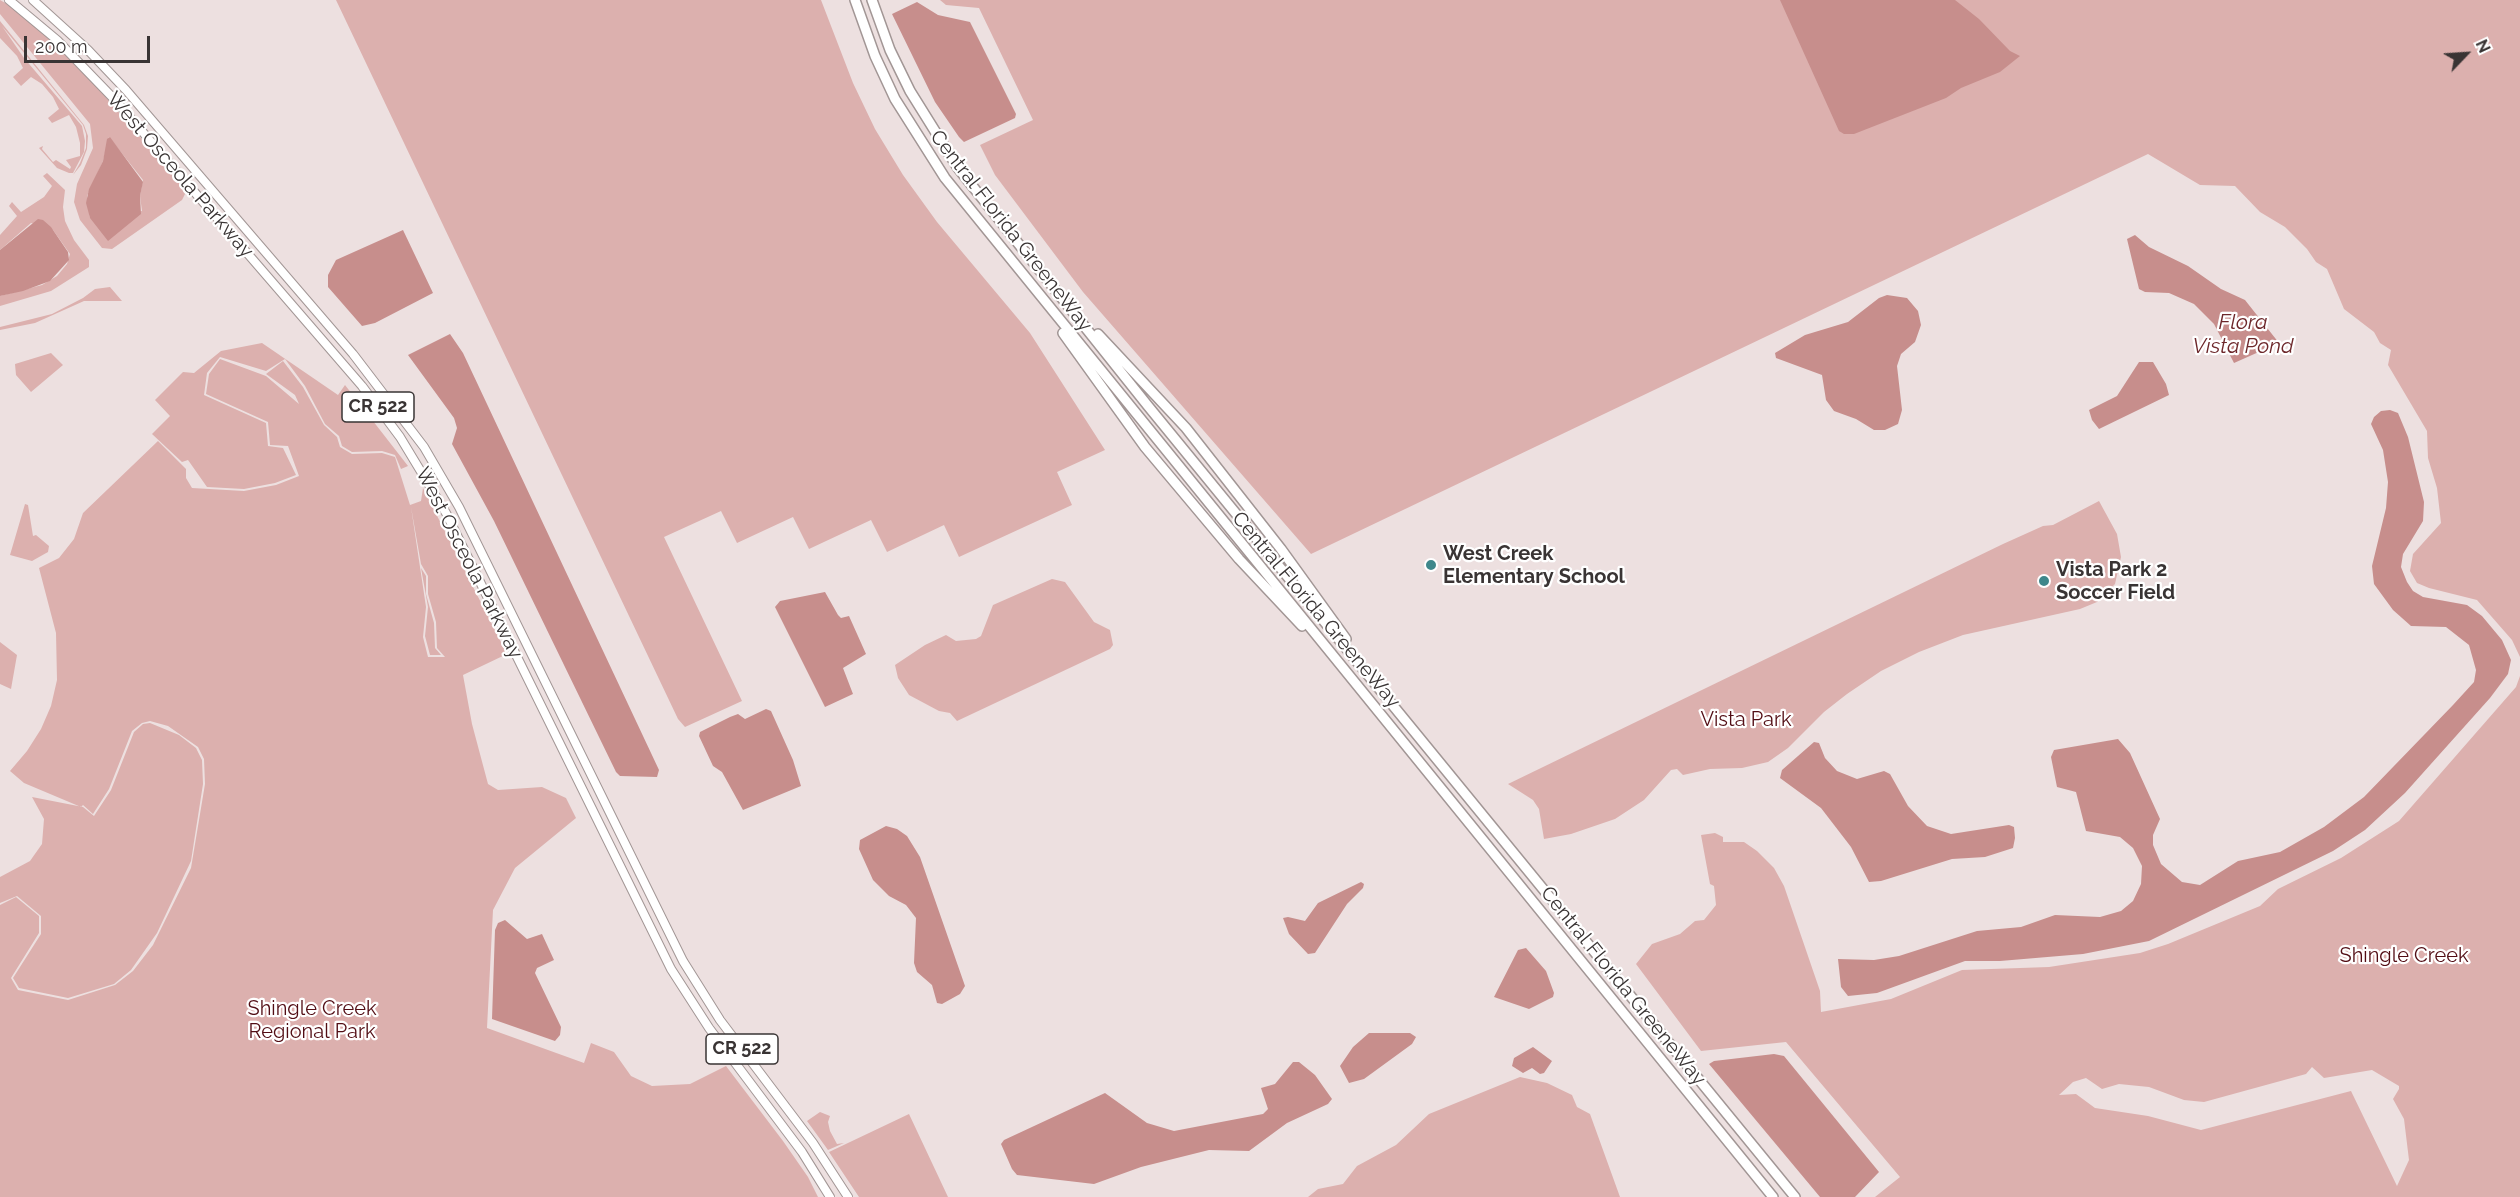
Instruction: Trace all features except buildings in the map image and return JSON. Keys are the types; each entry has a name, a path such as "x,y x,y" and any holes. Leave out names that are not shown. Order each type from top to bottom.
{"highway":[{"name":"Central Florida GreeneWay","path":"855,0 884,77 918,140 959,196 1773,1197"},
{"name":"Central Florida GreeneWay","path":"872,0 899,70 933,131 958,168 1795,1197"},
{"path":"1040,270 1186,428 1321,603 1376,683"},
{"path":"1035,291 1078,356 1164,471 1239,559 1348,676"}],"main road":[{"name":"West Osceola Parkway","path":"9,0 57,40 96,78 362,386 400,437 457,534 666,959 709,1028 802,1152 830,1197"},
{"name":"West Osceola Parkway","path":"33,0 88,50 126,90 353,354 412,428 459,507 683,962 720,1020 813,1143 848,1197"}],"green space":[{"path":"0,0 14,8 80,67 182,186 185,194 182,200 112,249 102,248 80,220 74,202 77,184 93,148 90,124 0,14","holes":["109,137 143,180 140,196 142,211 90,218 87,196 103,161"]},
{"path":"336,0 821,0 853,83 875,129 903,175 937,222 1030,333 1105,450 1057,472 1072,505 959,557 944,525 887,552 871,520 809,549 793,517 737,543 721,511 664,537 742,701 685,727 678,719"},
{"path":"940,0 2520,0 2520,657 2512,640 2477,600 2417,583 2410,571 2413,554 2441,523 2437,488 2428,458 2427,431 2388,365 2391,350 2380,343 2374,332 2344,309 2327,269 2316,262 2307,249 2285,227 2260,212 2235,186 2200,185 2148,154 1311,554 1083,292 995,175 980,145 1033,120 979,8 946,5"},
{"path":"0,21 84,125 88,136 87,149 81,165 73,175 86,148 86,134 83,125 2,26 24,58 82,126 85,141 84,152 73,173 57,168 39,148 43,146 42,149 53,162 56,160 70,169 66,160 80,156 76,127 69,115 52,123 48,118 59,109 42,84 31,77 21,86 13,77 23,68 17,56 0,38"},
{"path":"47,173 65,190 63,207 65,221 74,240 89,260 89,267 51,291 0,306 0,296 42,285 57,276 67,264 70,254 53,230 31,223 0,250 0,235 17,216 9,206 12,202 21,212 44,197 52,186 43,176"},
{"path":"110,287 122,301 84,301 35,323 0,330 0,327 52,314 95,289"},
{"path":"262,343 338,395 345,385 408,466 401,469 395,455 382,451 352,452 342,446 339,436 325,424 305,386 285,359 266,371 220,357 207,373 204,395 266,423 268,446 283,448 296,475 275,483 244,489 207,487 188,460 182,462 152,434 170,416 155,400 183,372 194,373 221,351"},
{"path":"51,353 63,365 31,392 16,375 15,364"},
{"name":"Shingle Creek Regional Park","path":"220,359 266,376 299,404 295,395 266,374 283,361 303,387 324,425 337,437 340,447 352,454 382,453 395,457 410,505 421,501 423,488 507,654 463,675 472,724 488,784 498,790 542,787 566,798 576,818 515,868 493,910 487,1028 584,1063 591,1043 614,1052 631,1076 652,1086 690,1084 726,1066 783,1141 808,1177 818,1197 0,1197 0,905 16,897 39,916 39,933 11,978 18,990 68,1000 115,985 133,971 153,945 191,868 205,784 204,759 198,747 168,726 150,721 142,723 132,731 109,789 93,814 83,805 81,807 24,783 10,771 27,751 41,729 51,706 57,680 56,633 39,568 59,558 74,539 83,513 158,441 186,469 186,478 192,488 244,491 276,485 299,476 288,446 270,445 268,422 206,394 209,374","holes":["411,507 421,564 428,576 428,594 436,622 437,648 445,657 428,657 423,637 426,607"]},
{"name":"Vista Park","path":"2099,501 2117,534 2121,557 2115,584 2097,602 2080,609 1963,635 1919,652 1881,671 1847,694 1824,712 1788,748 1768,762 1742,768 1710,769 1683,775 1677,769 1671,770 1644,800 1615,819 1571,834 1544,839 1539,809 1533,800 1508,784 2003,544 2043,526 2053,525"},
{"path":"25,504 28,505 33,536 36,535 49,546 48,552 32,561 10,555"},
{"path":"421,568 426,576 426,594 434,623 435,648 441,655 430,655 425,636 428,607"},
{"path":"1052,579 1065,582 1094,622 1110,630 1113,645 1110,649 957,721 950,713 939,711 909,695 898,678 895,665 925,645 946,635 956,641 976,639 981,636 993,605"},
{"path":"0,642 17,655 11,689 0,684"},
{"name":"Shingle Creek","path":"2520,676 2520,1197 1875,1197 1900,1177 1786,1042 1701,1051 1636,964 1652,944 1680,934 1695,921 1704,920 1716,905 1714,886 1710,884 1701,835 1715,833 1723,837 1723,842 1744,842 1774,868 1784,886 1820,991 1821,1012 1891,999 1962,970 2049,967 2140,953 2168,944 2260,906 2278,889 2341,858 2399,821 2516,687","holes":["2312,1067 2324,1078 2372,1070 2399,1086 2393,1099 2404,1119 2409,1160 2397,1186 2351,1091 2201,1130 2148,1116 2095,1108 2076,1094 2059,1095 2073,1082 2086,1078 2102,1089 2119,1084 2149,1087 2184,1100 2204,1102 2306,1074"]},
{"path":"150,723 179,735 196,748 202,760 203,784 191,861 157,933 131,970 114,984 68,998 19,988 13,978 41,934 41,916 17,896 0,903 0,877 30,861 42,844 44,819 32,797 83,807 94,816 111,790 134,732 143,724"},
{"path":"1520,1077 1547,1083 1572,1095 1577,1107 1590,1114 1620,1197 1308,1197 1318,1189 1343,1184 1357,1166 1396,1145 1429,1114"},
{"path":"820,1112 830,1116 828,1122 830,1131 837,1144 844,1143 828,1150 807,1121"},
{"path":"909,1114 948,1197 859,1197 829,1152"}],"water":[{"path":"1780,0 1955,0 1979,19 2010,51 2020,56 2000,72 1961,88 1946,98 1854,134 1844,134 1839,131"},
{"path":"917,2 938,15 970,22 1016,114 1015,118 964,142 959,137 935,102 892,14"},
{"path":"110,137 143,182 140,196 141,214 108,241 90,218 86,203 89,189 103,161 107,139"},
{"path":"38,219 51,227 68,252 69,260 50,281 23,291 0,296 0,250"},
{"path":"403,230 433,293 375,323 362,326 328,287 328,275 336,260"},
{"name":"Flora Vista Pond","path":"2135,235 2149,247 2188,266 2221,289 2245,300 2279,343 2234,363 2214,324 2194,304 2169,293 2145,292 2139,289 2127,239"},
{"path":"1887,295 1907,298 1918,311 1921,325 1915,342 1901,354 1897,366 1902,410 1898,424 1885,430 1874,430 1856,419 1834,411 1826,400 1822,375 1776,358 1775,353 1805,335 1848,322 1879,298"},
{"path":"450,334 463,353 659,770 657,777 620,776 616,772 494,521 452,444 457,428 454,418 408,355"},
{"path":"2139,362 2153,362 2166,384 2169,395 2099,429 2092,420 2089,410 2117,396"},
{"path":"2390,410 2398,413 2408,437 2424,502 2423,521 2403,554 2401,567 2407,582 2413,591 2423,597 2467,605 2482,616 2502,640 2511,660 2508,674 2490,698 2405,793 2365,830 2333,851 2149,941 2083,954 2000,961 1965,961 1877,993 1848,996 1841,987 1838,959 1874,960 1899,956 1977,931 2021,927 2055,915 2100,917 2121,911 2133,901 2141,884 2142,866 2133,848 2120,837 2086,831 2076,792 2057,787 2051,757 2054,750 2118,739 2130,753 2160,819 2153,835 2153,845 2161,864 2182,882 2200,885 2238,861 2280,852 2324,827 2364,797 2453,705 2474,682 2476,670 2469,645 2446,627 2411,626 2393,610 2374,584 2372,566 2386,508 2388,482 2383,450 2371,424 2374,417 2381,411"},
{"path":"825,592 841,618 849,616 866,654 843,668 853,694 825,707 775,607 780,601"},
{"path":"766,709 771,711 793,760 801,786 743,810 722,772 713,766 699,736 700,732 730,717 738,714 745,719"},
{"path":"1814,742 1819,743 1825,758 1837,771 1857,779 1884,771 1890,774 1908,806 1927,826 1951,834 2009,825 2014,827 2013,848 1985,857 1952,859 1881,881 1869,882 1851,847 1821,808 1780,778 1782,770"},
{"path":"886,826 897,829 907,836 920,857 965,986 960,994 942,1004 937,1003 932,985 917,972 914,963 916,918 906,905 889,896 873,880 859,849 860,840"},
{"path":"1361,882 1364,884 1363,888 1347,904 1315,953 1308,954 1289,934 1283,918 1305,921 1318,903"},
{"path":"505,920 527,939 542,934 554,960 537,968 535,973 561,1027 560,1035 555,1041 492,1019 495,930 498,923"},
{"path":"1526,948 1546,971 1554,993 1553,997 1529,1009 1494,997 1518,950"},
{"path":"1369,1033 1410,1033 1416,1037 1412,1044 1364,1079 1349,1083 1340,1066 1353,1047"},
{"path":"1533,1047 1552,1061 1544,1073 1540,1074 1532,1068 1523,1073 1512,1066 1514,1058"},
{"path":"1774,1054 1784,1056 1879,1172 1855,1197 1820,1197 1709,1064 1714,1061"},
{"path":"1293,1062 1299,1062 1315,1075 1332,1099 1328,1104 1287,1123 1249,1151 1209,1150 1141,1167 1094,1184 1017,1175 1001,1144 1004,1140 1105,1093 1147,1123 1174,1131 1263,1114 1268,1109 1261,1088 1275,1084"}],"place":[{"name":"West Creek Elementary School","path":"1431,565"},
{"name":"Vista Park 2 Soccer Field","path":"2044,581"}]}
